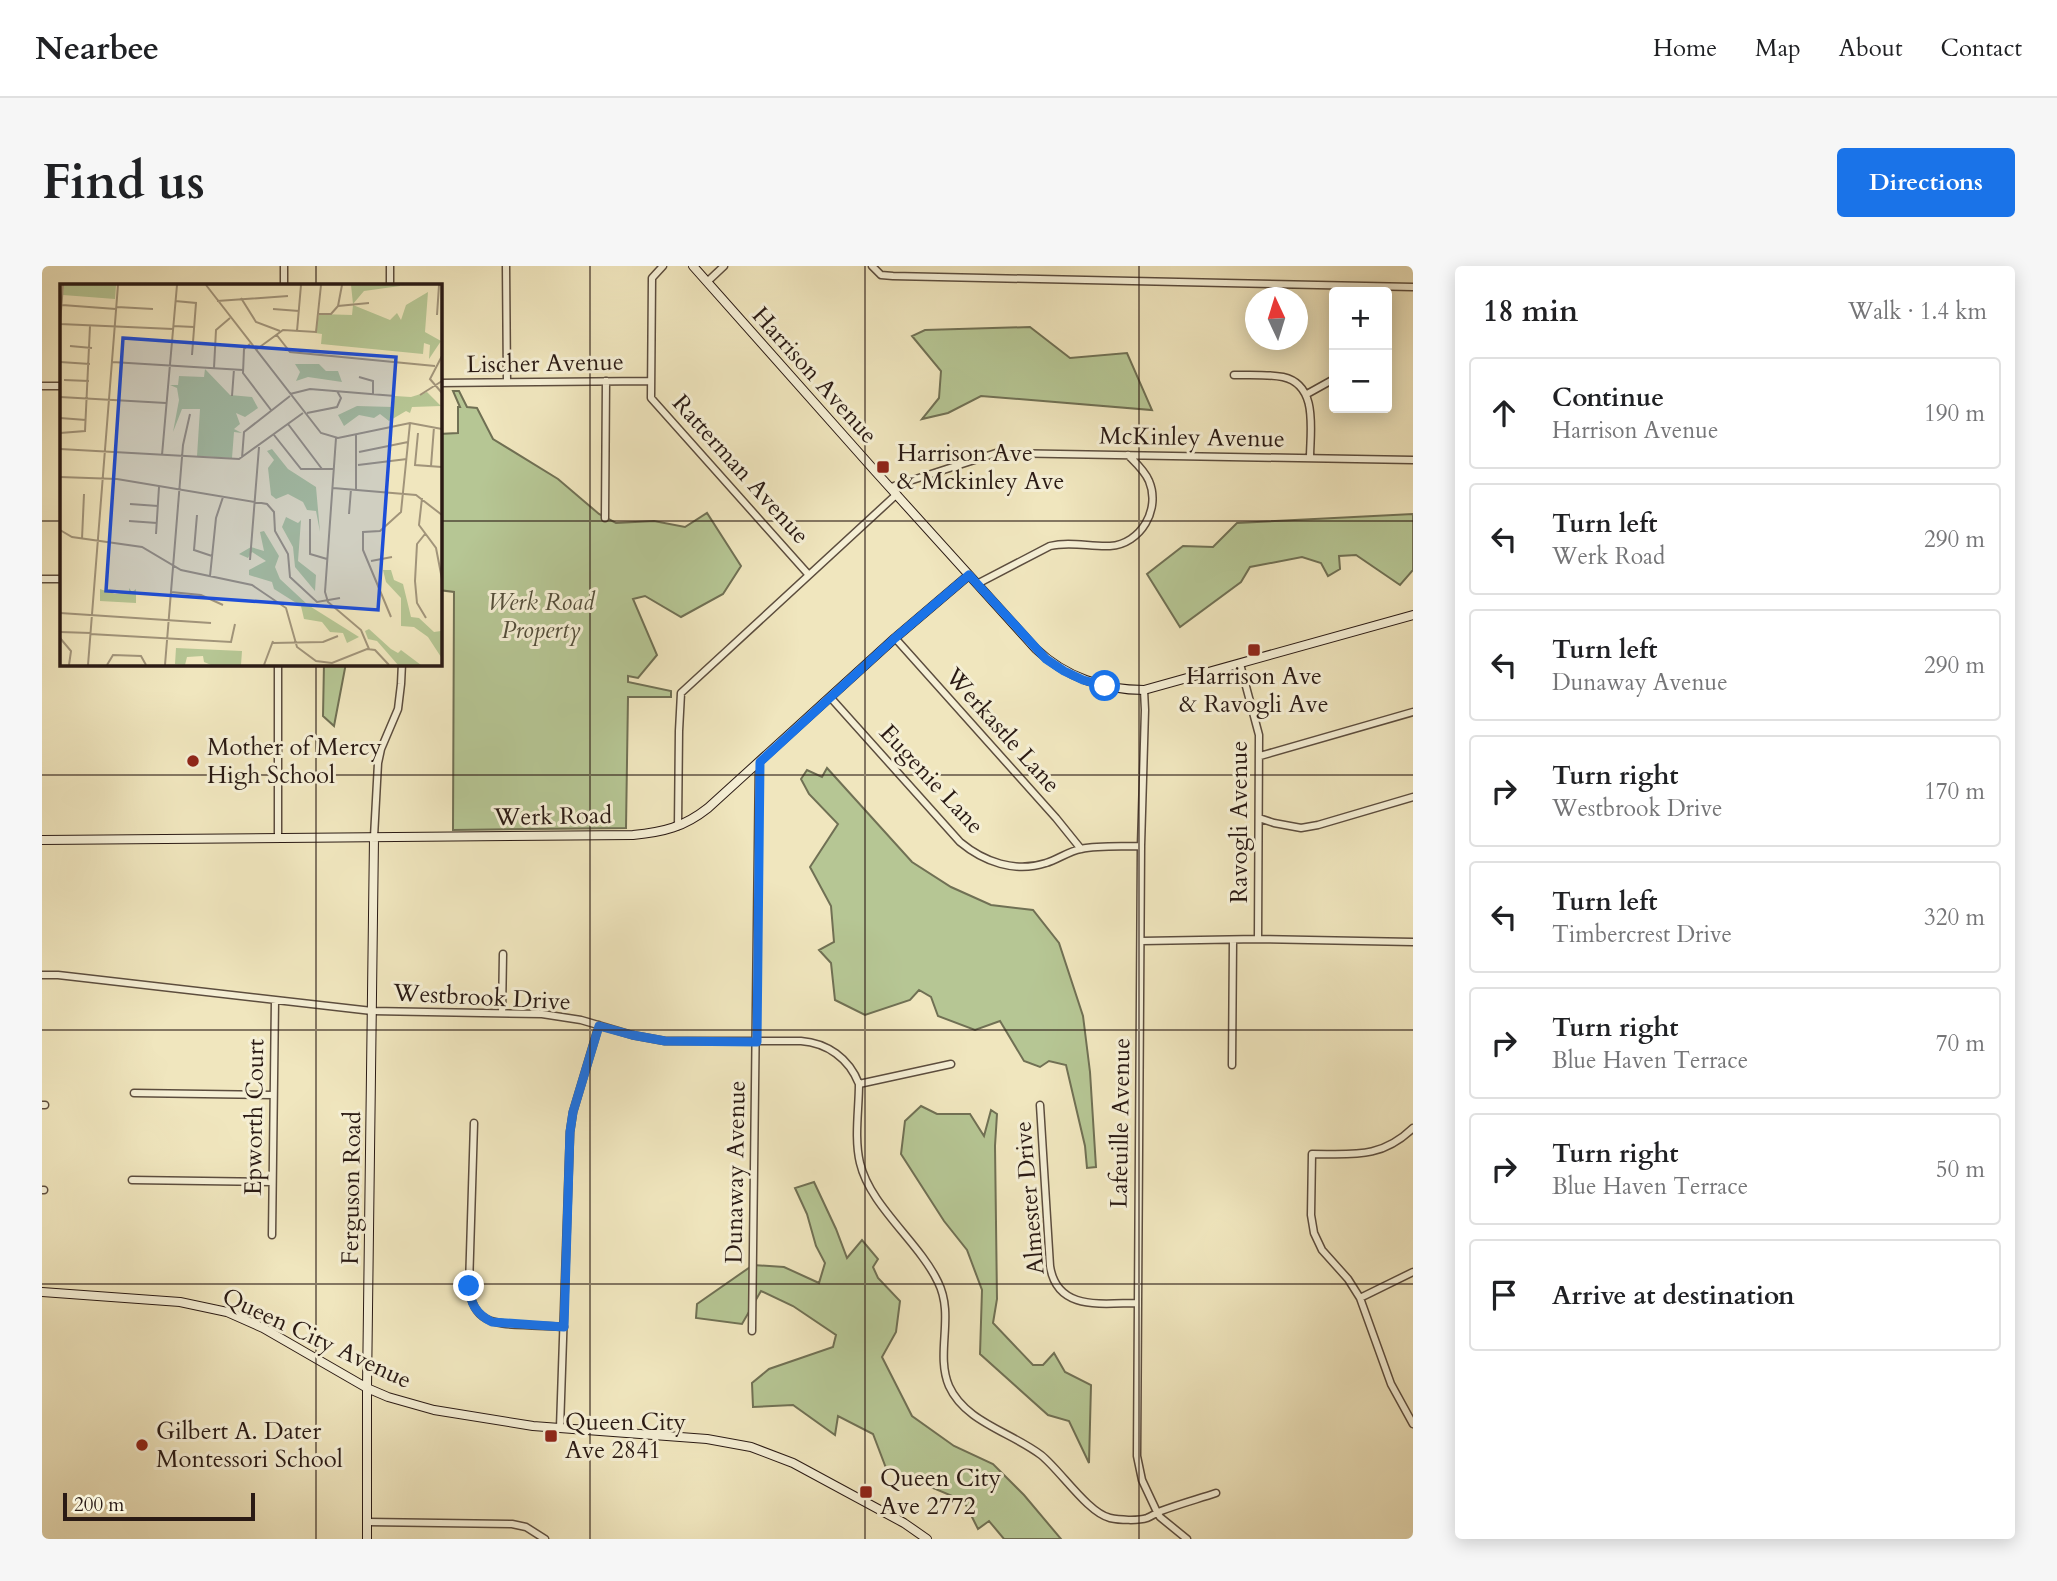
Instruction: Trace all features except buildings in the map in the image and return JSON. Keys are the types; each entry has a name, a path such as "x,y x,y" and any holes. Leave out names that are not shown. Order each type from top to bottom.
{"main road":[{"name":"Harrison Avenue","path":"693,266 1036,649 1064,671 1105,686 1144,691 1413,615"},
{"name":"Werk Road","path":"42,840 633,835 649,834 678,826 695,818 760,762 895,638 969,575"},
{"name":"Ferguson Road","path":"367,1539 374,837"},
{"name":"Queen City Avenue","path":"42,1293 180,1302 226,1312 263,1328 367,1388 435,1410 560,1428 707,1439 751,1447 793,1463 904,1523 928,1539"}],"street":[{"path":"284,266 284,284"},
{"path":"390,266 390,284"},
{"path":"506,266 507,382"},
{"name":"Ratterman Avenue","path":"663,266 652,278 651,398 808,574"},
{"path":"707,282 724,266"},
{"path":"872,266 881,275 893,276 1413,288"},
{"path":"1234,375 1286,378 1307,394 1310,409 1310,458"},
{"path":"605,518 606,381"},
{"name":"Lischer Avenue","path":"441,383 651,381"},
{"path":"1307,394 1329,382"},
{"path":"42,386 60,386"},
{"name":"McKinley Avenue","path":"678,826 681,693 894,491 996,453 1413,460"},
{"path":"977,583 1050,546 1110,546 1135,536 1149,517 1153,500 1147,477 1128,455"},
{"path":"42,579 60,579"},
{"name":"Werkastle Lane","path":"895,638 1081,849"},
{"name":"Ravogli Avenue","path":"1240,664 1257,723 1260,756 1258,939"},
{"path":"278,665 278,838"},
{"path":"374,837 378,763 398,709 402,665"},
{"name":"Lafeuille Avenue","path":"1144,691 1137,1456 1142,1480 1157,1512 1187,1539"},
{"name":"Eugenie Lane","path":"830,697 960,842 979,856 1003,865 1025,867 1048,863 1081,849 1141,846"},
{"path":"1260,756 1413,712"},
{"name":"Dunaway Avenue","path":"752,1331 760,762"},
{"path":"1259,818 1301,828 1413,797"},
{"path":"1142,941 1258,939 1413,942"},
{"path":"1232,1065 1233,941"},
{"path":"502,1013 503,954"},
{"name":"Westbrook Drive","path":"42,975 372,1011 563,1017 665,1041 801,1041 821,1044 836,1053 856,1075 859,1084"},
{"name":"Epworth Court","path":"272,1235 275,1000"},
{"path":"560,1428 570,1132 573,1112 599,1026"},
{"path":"951,1064 859,1084 858,1143 863,1172 878,1198 933,1273 942,1291 946,1326 944,1365 955,1396 969,1412 1038,1453 1101,1515 1113,1519 1145,1519 1157,1512 1216,1493"},
{"path":"134,1093 273,1095"},
{"name":"Almester Drive","path":"1040,1105 1050,1266 1054,1281 1064,1293 1076,1301 1138,1303"},
{"path":"474,1123 469,1286 472,1304 479,1314 492,1322 564,1327"},
{"path":"1413,1128 1397,1142 1373,1152 1312,1154 1311,1215 1314,1233 1322,1250 1360,1297 1391,1384 1413,1424"},
{"path":"132,1180 272,1182"},
{"path":"1360,1297 1413,1272"},
{"path":"368,1522 512,1524 526,1527 545,1539"}],"green space":[{"path":"1030,327 1070,358 1127,353 1152,410 981,396 948,413 922,419 939,398 941,371 912,336 925,330"},
{"name":"Werk Road Property","path":"453,391 459,391 467,407 477,408 493,439 558,479 599,514 616,523 654,521 685,527 707,513 741,566 723,594 681,617 645,596 633,599 657,655 638,678 628,676 628,682 671,691 671,697 628,697 626,828 453,830 454,592 441,590 441,434 458,433 460,407"},
{"path":"1413,514 1413,570 1400,585 1356,555 1339,556 1340,569 1328,576 1321,563 1302,557 1250,567 1241,582 1180,627 1147,574 1183,546 1213,547 1237,523"},
{"path":"324,665 346,665 334,726 323,716"},
{"path":"827,768 912,862 951,887 991,905 1033,910 1059,943 1083,1016 1090,1072 1096,1167 1087,1168 1085,1146 1066,1065 1049,1061 1040,1067 1024,1061 1000,1021 975,1030 938,1016 931,997 919,990 910,1000 865,1015 835,1000 831,963 819,950 834,942 831,906 810,867 838,824 809,794 801,779 807,770 822,777"},
{"path":"921,1106 937,1114 970,1114 984,1136 991,1110 997,1114 997,1299 993,1323 1033,1365 1043,1365 1054,1353 1065,1372 1091,1385 1089,1463 1069,1421 1048,1415 980,1354 982,1290 967,1250 944,1221 901,1154 905,1121"},
{"path":"814,1182 847,1258 862,1240 878,1259 873,1267 878,1278 900,1301 896,1332 882,1357 912,1416 954,1446 993,1464 1024,1495 1061,1539 1004,1539 989,1521 978,1529 964,1501 886,1468 873,1434 838,1416 835,1435 793,1405 753,1407 752,1383 769,1369 833,1347 836,1335 793,1306 761,1291 742,1324 696,1318 697,1304 753,1265 784,1267 819,1283 825,1263 795,1188"}],"place":[{"name":"Harrison Ave & Mckinley Ave","path":"883,467"},
{"name":"Harrison Ave & Ravogli Ave","path":"1254,650"},
{"name":"Mother of Mercy High School","path":"193,761"},
{"name":"Queen City Ave 2841","path":"551,1436"},
{"name":"Gilbert A. Dater Montessori School","path":"142,1445"},
{"name":"Queen City Ave 2772","path":"866,1492"}],"route":[{"path":"469,1286 472,1304 485,1319 499,1324 564,1327 570,1132 573,1112 599,1026 665,1041 757,1042 760,762 895,638 969,575 1046,659 1083,680 1105,686"}]}
